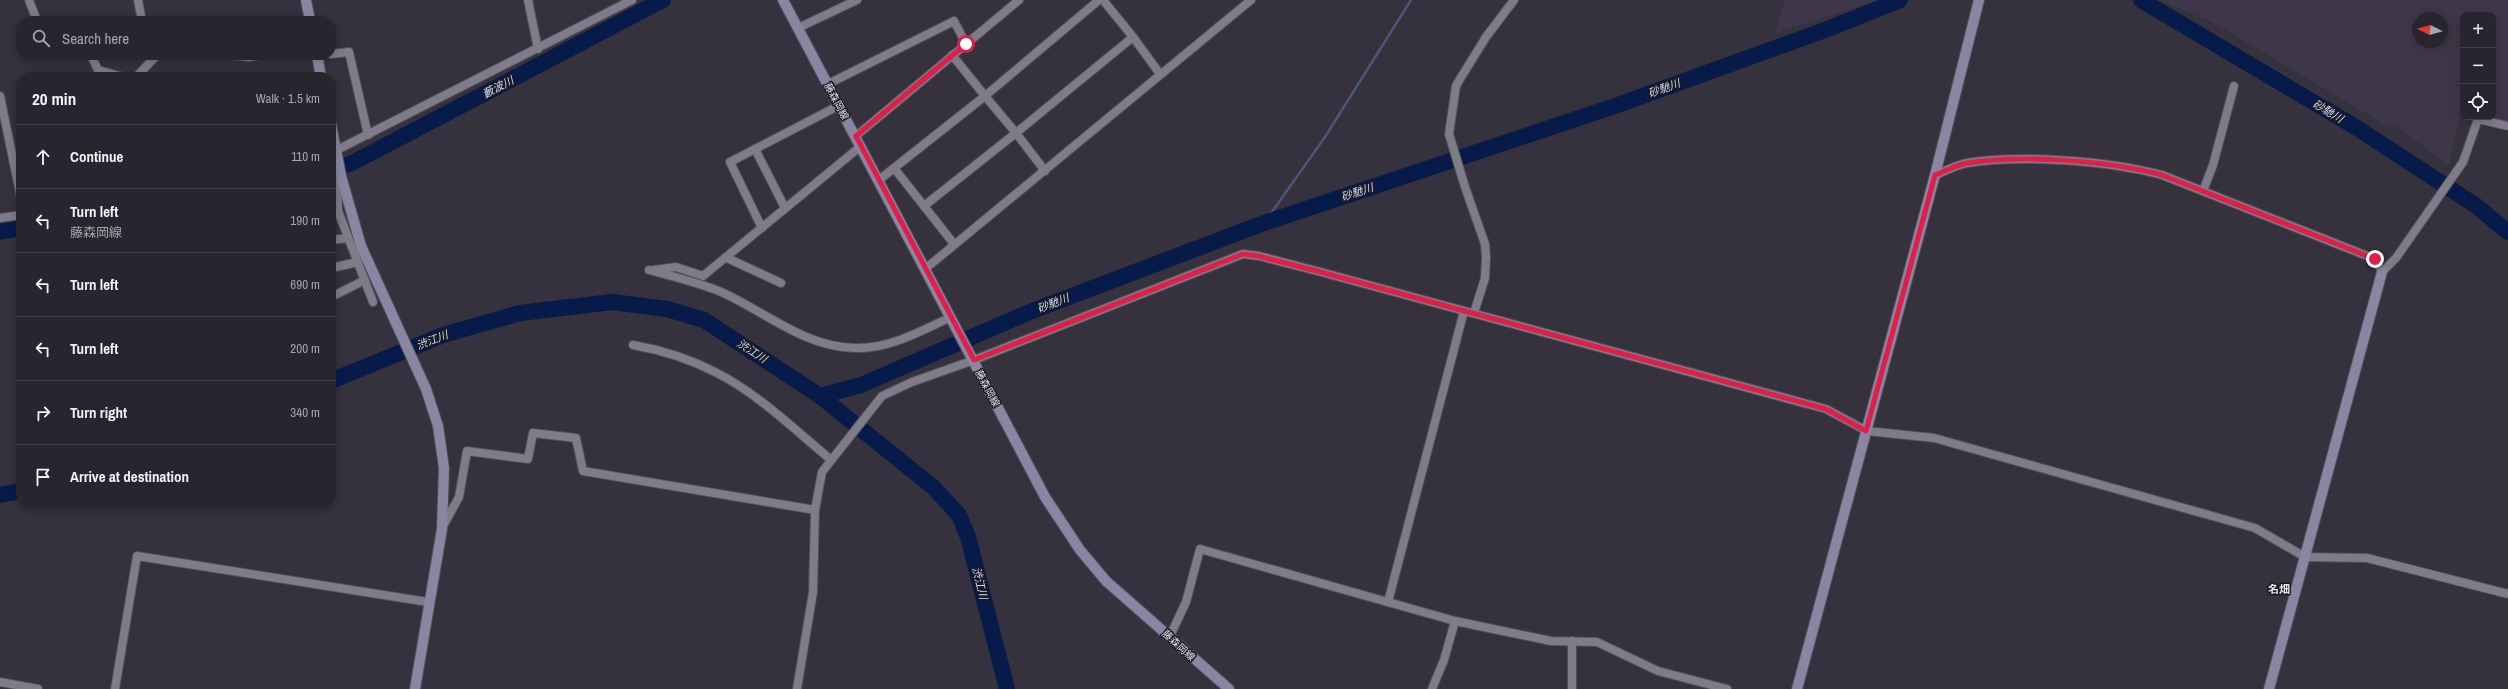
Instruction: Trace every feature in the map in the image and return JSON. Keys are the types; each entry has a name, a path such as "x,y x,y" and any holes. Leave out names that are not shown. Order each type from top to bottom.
{"street":[{"path":"29,0 35,16"},
{"path":"138,0 141,16"},
{"path":"306,0 309,16"},
{"path":"528,0 538,49"},
{"path":"336,153 368,135 632,0"},
{"path":"798,28 857,0"},
{"path":"856,136 1019,0"},
{"path":"879,180 985,96 1099,0"},
{"path":"1103,0 1160,74"},
{"path":"925,269 1251,0"},
{"path":"1474,313 1485,278 1485,244 1464,187 1449,134 1456,86 1486,37 1514,0"},
{"path":"1797,689 1935,175 1979,0"},
{"name":"藤森岡線","path":"785,1 1045,497 1080,550 1106,581 1229,689"},
{"path":"828,84 954,21 966,44"},
{"path":"924,206 1133,37"},
{"path":"336,53 349,52 368,135"},
{"path":"952,55 1016,133 1044,171"},
{"path":"93,60 98,70 105,72"},
{"path":"141,72 152,60"},
{"path":"321,60 321,72"},
{"path":"2203,191 2213,165 2234,86"},
{"path":"0,96 16,174"},
{"path":"762,228 730,162 840,105"},
{"path":"2269,689 2382,272 2396,258 2463,162 2478,119 2508,126"},
{"path":"861,146 727,258 703,276 676,267 648,270 719,292 787,328 824,344 856,348 885,345 951,317"},
{"path":"755,149 785,208"},
{"path":"1935,175 1967,163 2054,160 2135,168 2162,175 2375,259 2382,272"},
{"path":"336,163 338,180 338,211 373,302"},
{"path":"894,168 954,244"},
{"path":"338,180 361,246 426,389 438,426 444,468 442,529 428,602 415,689"},
{"path":"0,218 16,215"},
{"path":"336,239 348,238"},
{"path":"797,689 813,592 815,510 822,472 830,459 882,396 912,382 974,360 1243,254 1258,256 1474,313 1826,409 1866,431 1934,438 2255,528 2305,557 2367,558 2508,594"},
{"path":"727,258 781,283"},
{"path":"336,267 358,262"},
{"path":"336,294 365,280"},
{"path":"1388,602 1464,311"},
{"path":"633,345 657,349 715,372 748,393 830,459"},
{"path":"442,529 459,497 467,451 528,459 533,433 576,438 583,471 815,510"},
{"path":"1170,636 1186,602 1200,549 1455,620 1552,641 1572,640 1598,642 1658,671 1727,689"},
{"path":"115,689 137,556 428,602"},
{"path":"1432,689 1444,660 1455,620"},
{"path":"1572,640 1572,689"},
{"path":"0,682 38,689"}],"shaded area":[{"path":"1785,0 1879,0 1775,33"},
{"path":"2158,0 2508,0 2508,127 2477,120 2496,120 2496,12 2460,12 2460,116 2449,165 2398,128 2384,124 2212,22"}],"waterway":[{"name":"藪波川","path":"336,168 352,163 663,0"},
{"path":"1264,223 1325,137 1411,0"},
{"name":"砂馳川","path":"820,396 861,385 1032,311 1264,223 1615,106 1825,30 1900,0"},
{"name":"砂馳川","path":"2141,0 2357,128 2475,205 2508,232"},
{"name":"藪波川","path":"0,232 16,229"},
{"name":"渋江川","path":"336,379 443,335 520,313 612,302 667,309 704,320 820,396 933,487 959,515 968,537 1007,689"},
{"name":"渋江川","path":"0,495 16,492"}],"district":[{"name":"名畑","path":"2279,589"}],"route":[{"path":"966,44 856,136 974,360 1243,254 1258,256 1317,271 1826,409 1866,431 1935,175 1960,165 1967,163 2054,160 2135,168 2162,175 2375,259"}]}
